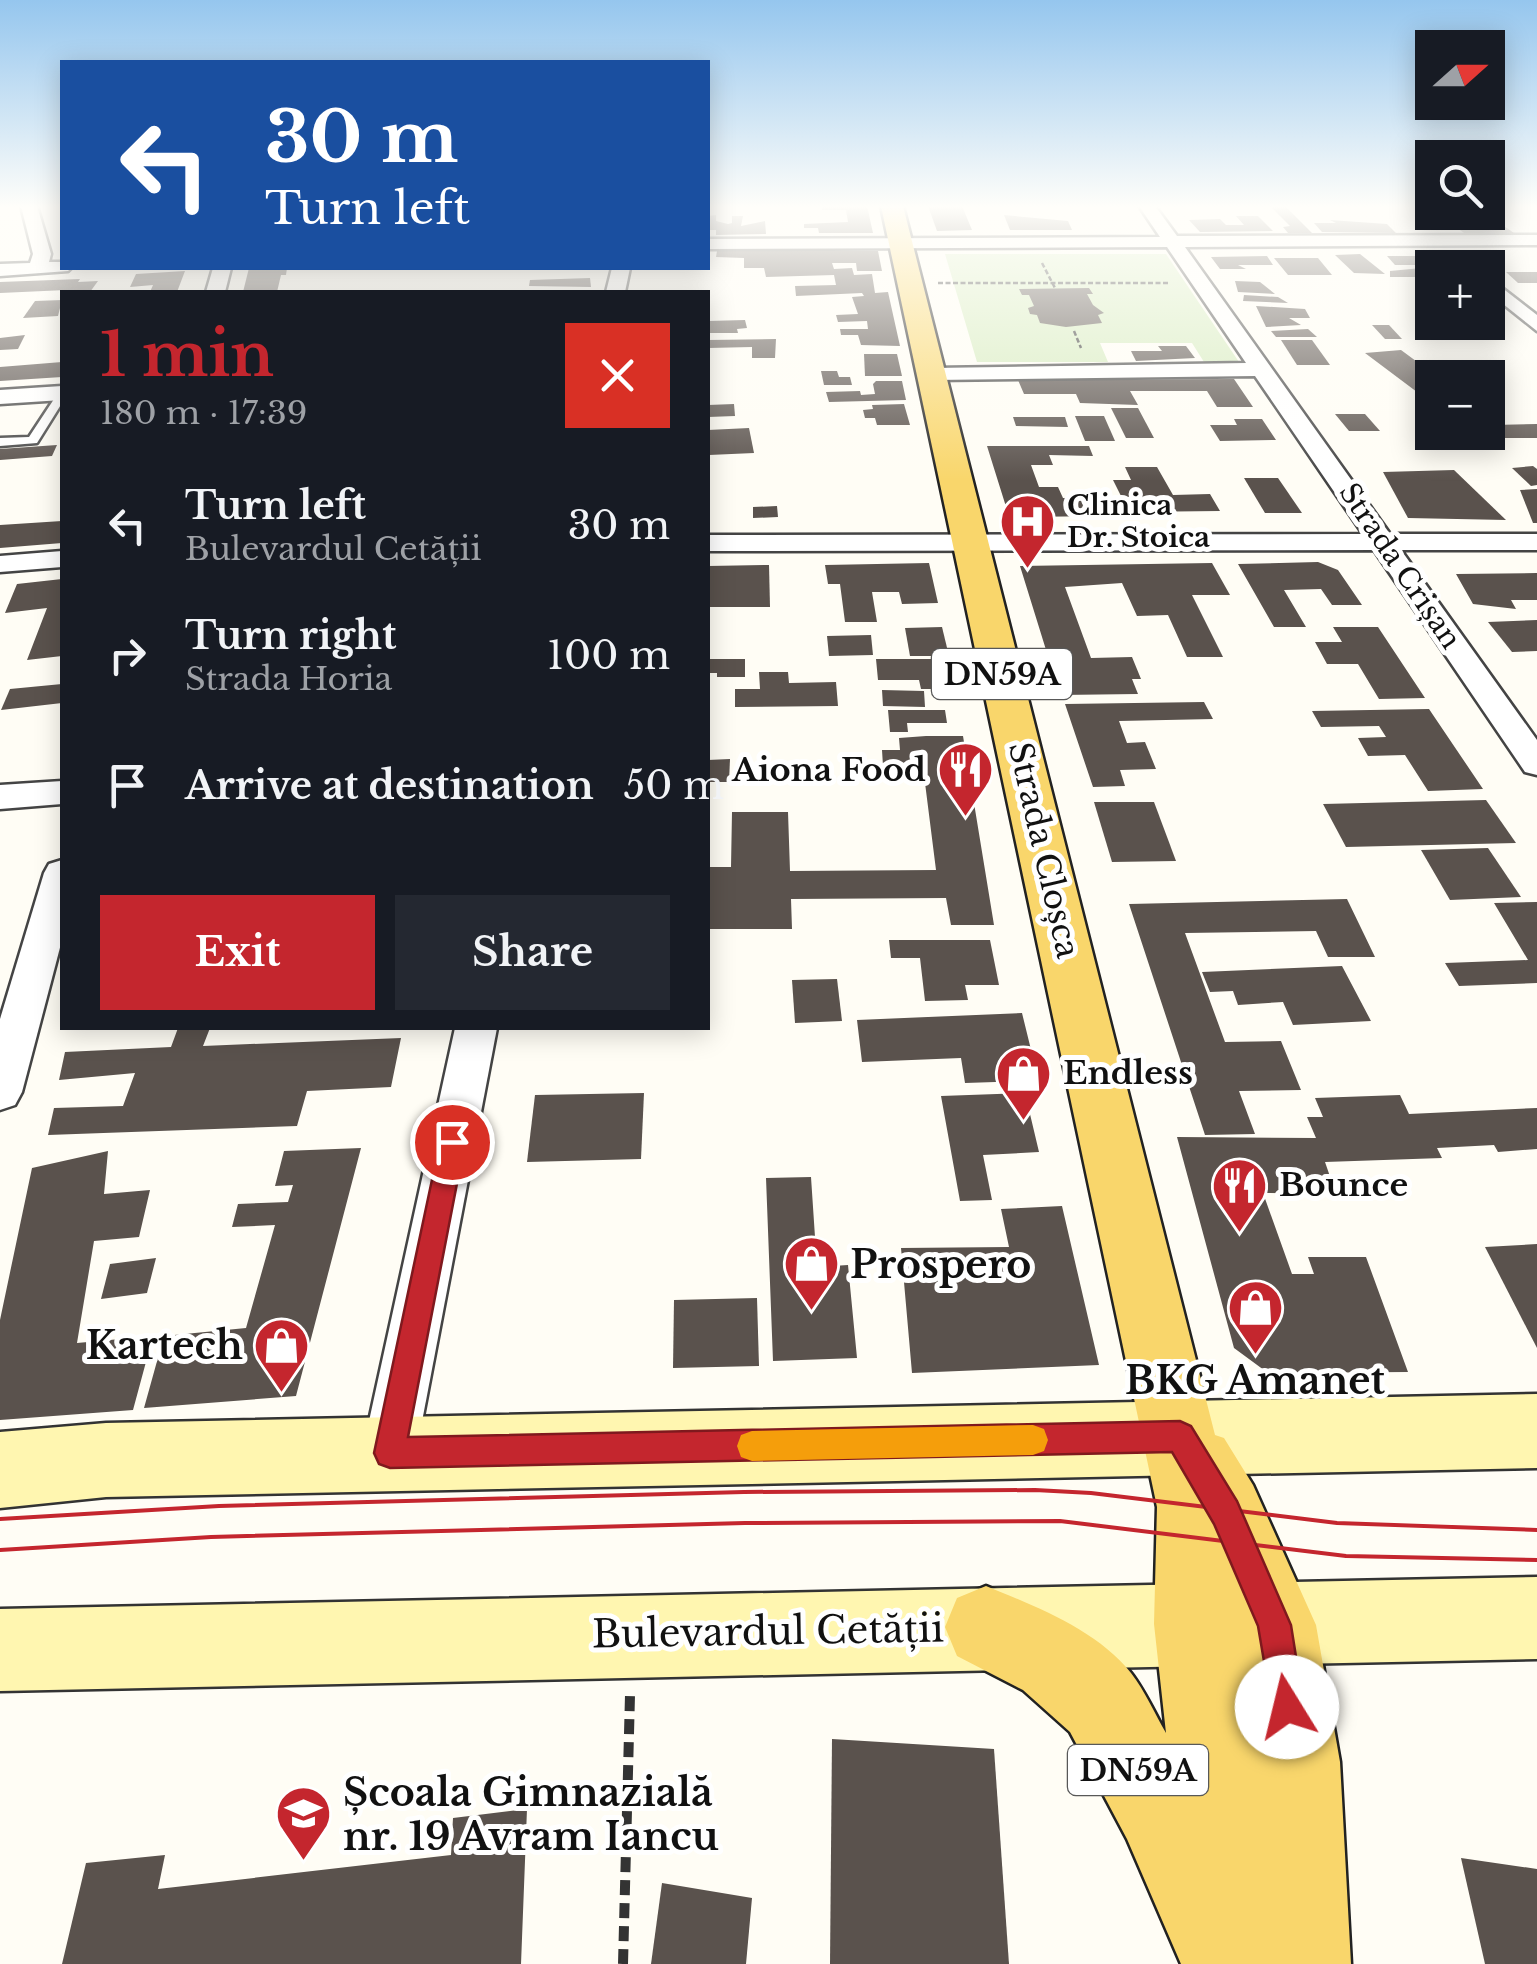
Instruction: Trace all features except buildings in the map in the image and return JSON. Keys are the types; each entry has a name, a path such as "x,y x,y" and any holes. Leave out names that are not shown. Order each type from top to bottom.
{"main road":[{"name":"Strada Cloșca","path":"915,298 1180,1436"},
{"path":"0,1470 106,1460 1537,1431"},
{"name":"DN59A","path":"1180,1436 1195,1507 1235,1625 1296,1762 1302,1964"},
{"name":"Bulevardul Cetății","path":"0,1650 1537,1618"},
{"name":"DN59A","path":"1235,1625 1239,1964"},
{"name":"DN59A","path":"986,1627 1052,1661 1100,1702 1159,1807 1229,1964"}],"street":[{"name":"Strada Crișan","path":"1211,298 1537,764"},
{"path":"1505,298 1537,325"},
{"path":"934,374 1262,369"},
{"path":"0,397 60,394"},
{"path":"710,542 1537,542"},
{"path":"0,565 60,559"},
{"path":"0,797 60,793"},
{"path":"0,1092 60,880"},
{"path":"390,1453 476,1030"}],"lane":[{"path":"0,442 33,440 60,397"}],"path":[{"path":"623,1964 630,1683"}],"green space":[{"path":"958,298 1196,298 1239,362 1204,362 1192,343 1100,343 1108,362 977,362"}],"tram line":[{"path":"0,1519 219,1506 744,1492 1035,1490 1091,1493 1337,1523 1537,1530"},
{"path":"0,1550 211,1537 745,1523 1060,1521 1346,1556 1537,1560"}],"slow traffic":[{"path":"752,1446 1033,1440"}],"place":[{"name":"Clinica Dr. Stoica","path":"1028,570"},
{"name":"Aiona Food","path":"965,819"},
{"name":"Endless","path":"1024,1122"},
{"name":"Bounce","path":"1240,1234"},
{"name":"Prospero","path":"811,1313"},
{"name":"BKG Amanet","path":"1255,1356"},
{"name":"Kartech","path":"282,1394"},
{"name":"Școala Gimnazială nr. 19 Avram Iancu","path":"304,1863"}],"route":[{"path":"452,1142 390,1453 1180,1436 1226,1512 1274,1625 1287,1707"}]}
